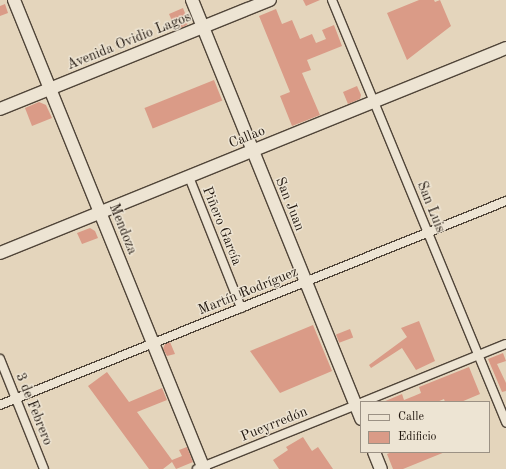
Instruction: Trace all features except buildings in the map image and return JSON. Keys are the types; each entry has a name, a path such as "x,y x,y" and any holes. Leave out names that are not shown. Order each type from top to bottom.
{"main road":[{"name":"Mendoza","path":"14,0 202,468"},
{"name":"San Juan","path":"192,0 306,282 360,403"},
{"name":"Avenida Ovidio Lagos","path":"0,109 270,0"},
{"name":"Callao","path":"0,253 506,48"},
{"path":"374,453 381,469"}],"street":[{"name":"San Luis","path":"332,0 506,423"},
{"name":"Piñero García","path":"189,177 241,308"},
{"name":"Martín Rodríguez","path":"0,405 506,201"},
{"name":"Pueyrredón","path":"365,401 506,344"},
{"name":"3 de Febrero","path":"0,360 44,469"},
{"name":"Pueyrredón","path":"202,468 360,403"}]}
